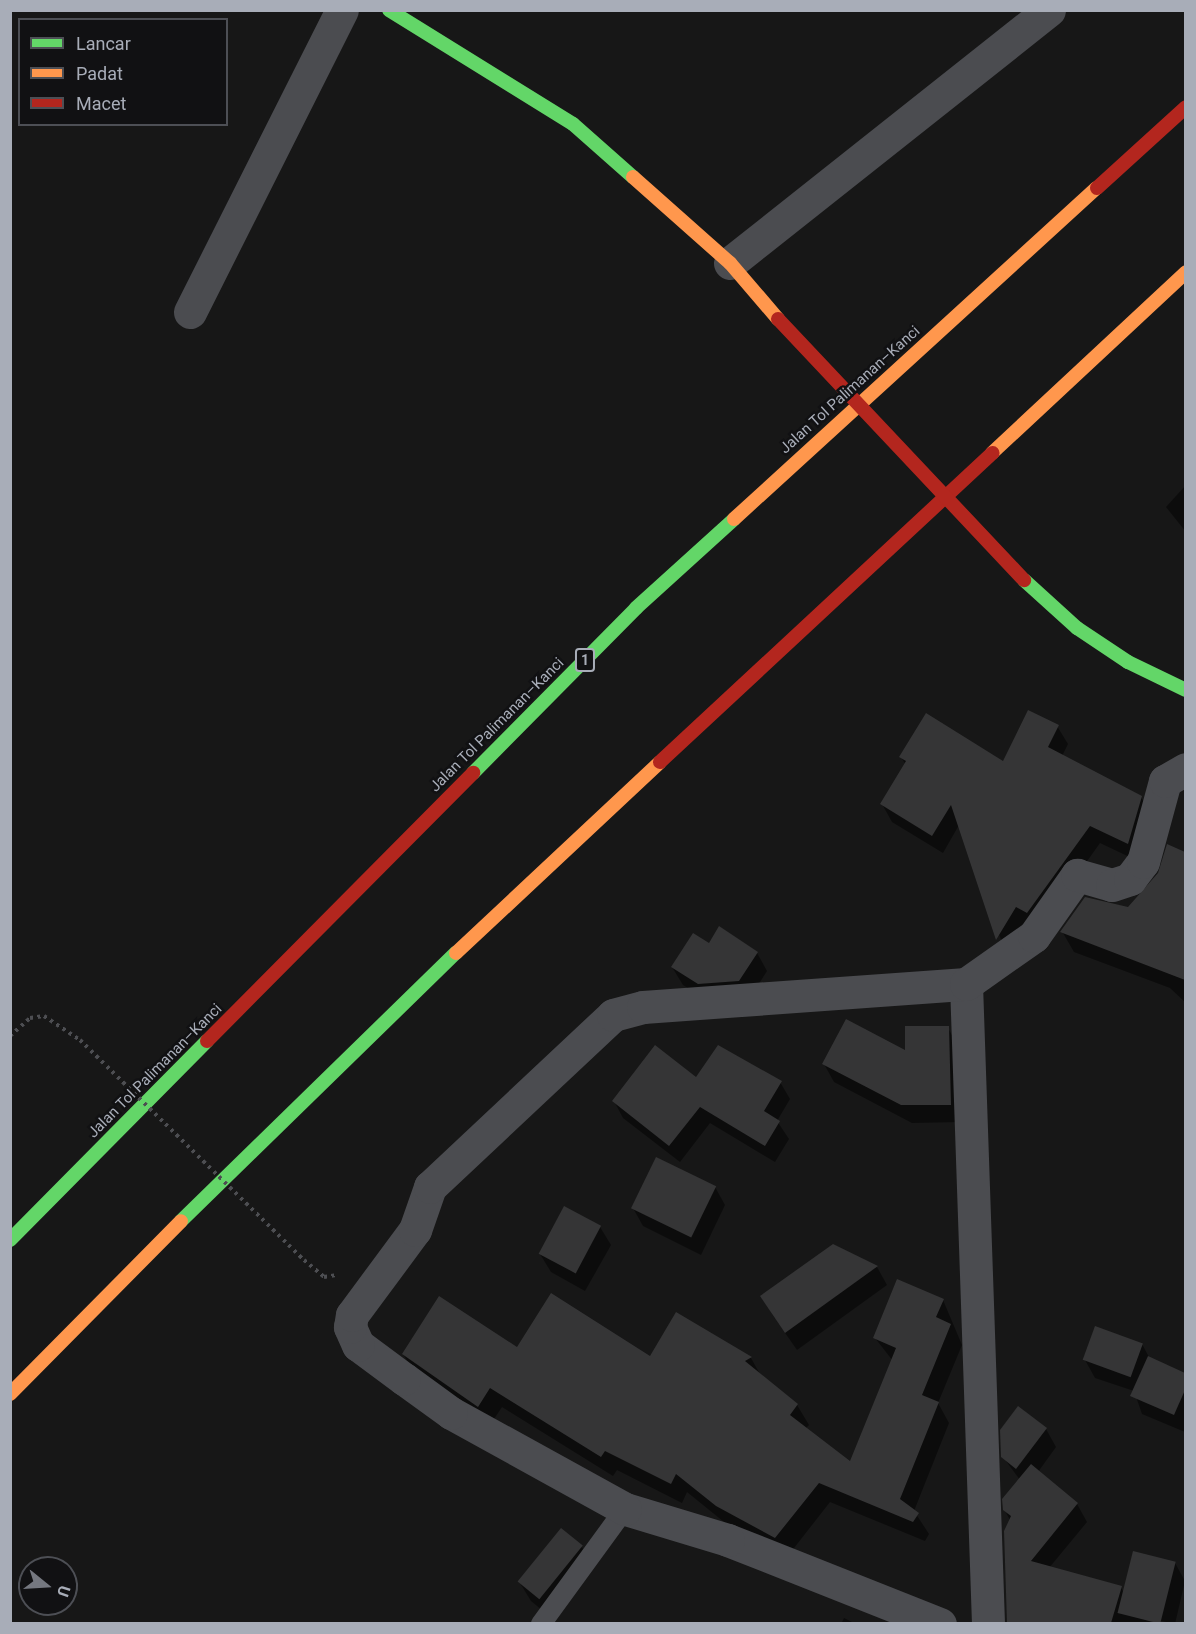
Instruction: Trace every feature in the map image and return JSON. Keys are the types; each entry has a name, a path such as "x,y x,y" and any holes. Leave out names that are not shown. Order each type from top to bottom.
{"main road":[{"path":"389,10 573,124 729,263 1024,580 1077,628 1128,662 1185,690"},
{"name":"Jalan Tol Palimanan–Kanci","path":"10,1240 636,608 1185,107"},
{"path":"10,1394 344,1057 1185,272"}],"street":[{"path":"190,312 342,10"},
{"path":"729,263 1049,10"},
{"path":"940,1623 728,1540 625,1509 451,1413 352,1336 357,1304 415,1230 430,1187 613,1015 628,1009 966,984 1047,923 1077,875 1112,885 1130,879 1143,862 1166,781 1185,769"},
{"path":"966,984 988,1623"}],"lane":[{"path":"541,1623 625,1509"}],"path":[{"path":"10,1036 30,1018 44,1016 80,1040 304,1260 329,1277"}],"building":[{"path":"1028,710 1059,725 1048,747 1142,796 1128,844 1090,826 1027,913 1016,907 996,940 951,805 932,836 880,804 906,761 899,757 926,713 1003,761"},
{"path":"1167,844 1185,852 1185,980 1060,932 1085,897 1128,907 1158,873"},
{"path":"719,926 758,952 739,981 698,984 671,967 693,933 709,943"},
{"path":"846,1019 905,1050 905,1026 949,1026 951,1105 901,1105 822,1064"},
{"path":"655,1045 696,1077 718,1045 782,1081 764,1111 780,1121 765,1146 700,1107 669,1146 612,1101"},
{"path":"656,1157 716,1186 691,1238 631,1208"},
{"path":"564,1206 601,1226 576,1273 539,1254"},
{"path":"833,1244 878,1266 785,1333 760,1296"},
{"path":"897,1279 944,1299 936,1317 951,1324 922,1395 939,1402 900,1499 919,1513 913,1522 819,1483 775,1538 716,1506 676,1474 671,1484 605,1451 601,1457 490,1388 478,1407 402,1354 439,1296 517,1347 551,1293 650,1356 676,1312 752,1357 745,1361 798,1404 790,1415 850,1461 896,1348 873,1338"},
{"path":"1095,1326 1143,1343 1131,1377 1083,1360"},
{"path":"1148,1356 1185,1373 1185,1390 1174,1415 1130,1396"},
{"path":"1018,1406 1047,1428 1016,1469 1001,1457 1000,1430"},
{"path":"1031,1464 1078,1503 1031,1561 1122,1586 1111,1623 1007,1623 1004,1531 1011,1516 1003,1510 1002,1499"},
{"path":"561,1528 583,1546 539,1599 518,1582"},
{"path":"1133,1551 1176,1562 1160,1624 1118,1613"}],"traffic: fast":[{"path":"389,10 573,124 633,177"},
{"path":"473,773 636,608 734,519"},
{"path":"1024,580 1077,628 1128,662 1186,690"},
{"path":"181,1221 456,953"},
{"path":"10,1240 207,1041"}],"traffic: slow":[{"path":"633,177 730,263 778,319"},
{"path":"734,519 1097,188"},
{"path":"992,453 1186,272"},
{"path":"456,953 660,762"},
{"path":"10,1394 181,1221"}],"traffic: jam":[{"path":"1097,188 1186,107"},
{"path":"778,319 1024,580"},
{"path":"660,762 992,453"},
{"path":"207,1041 473,773"}]}
